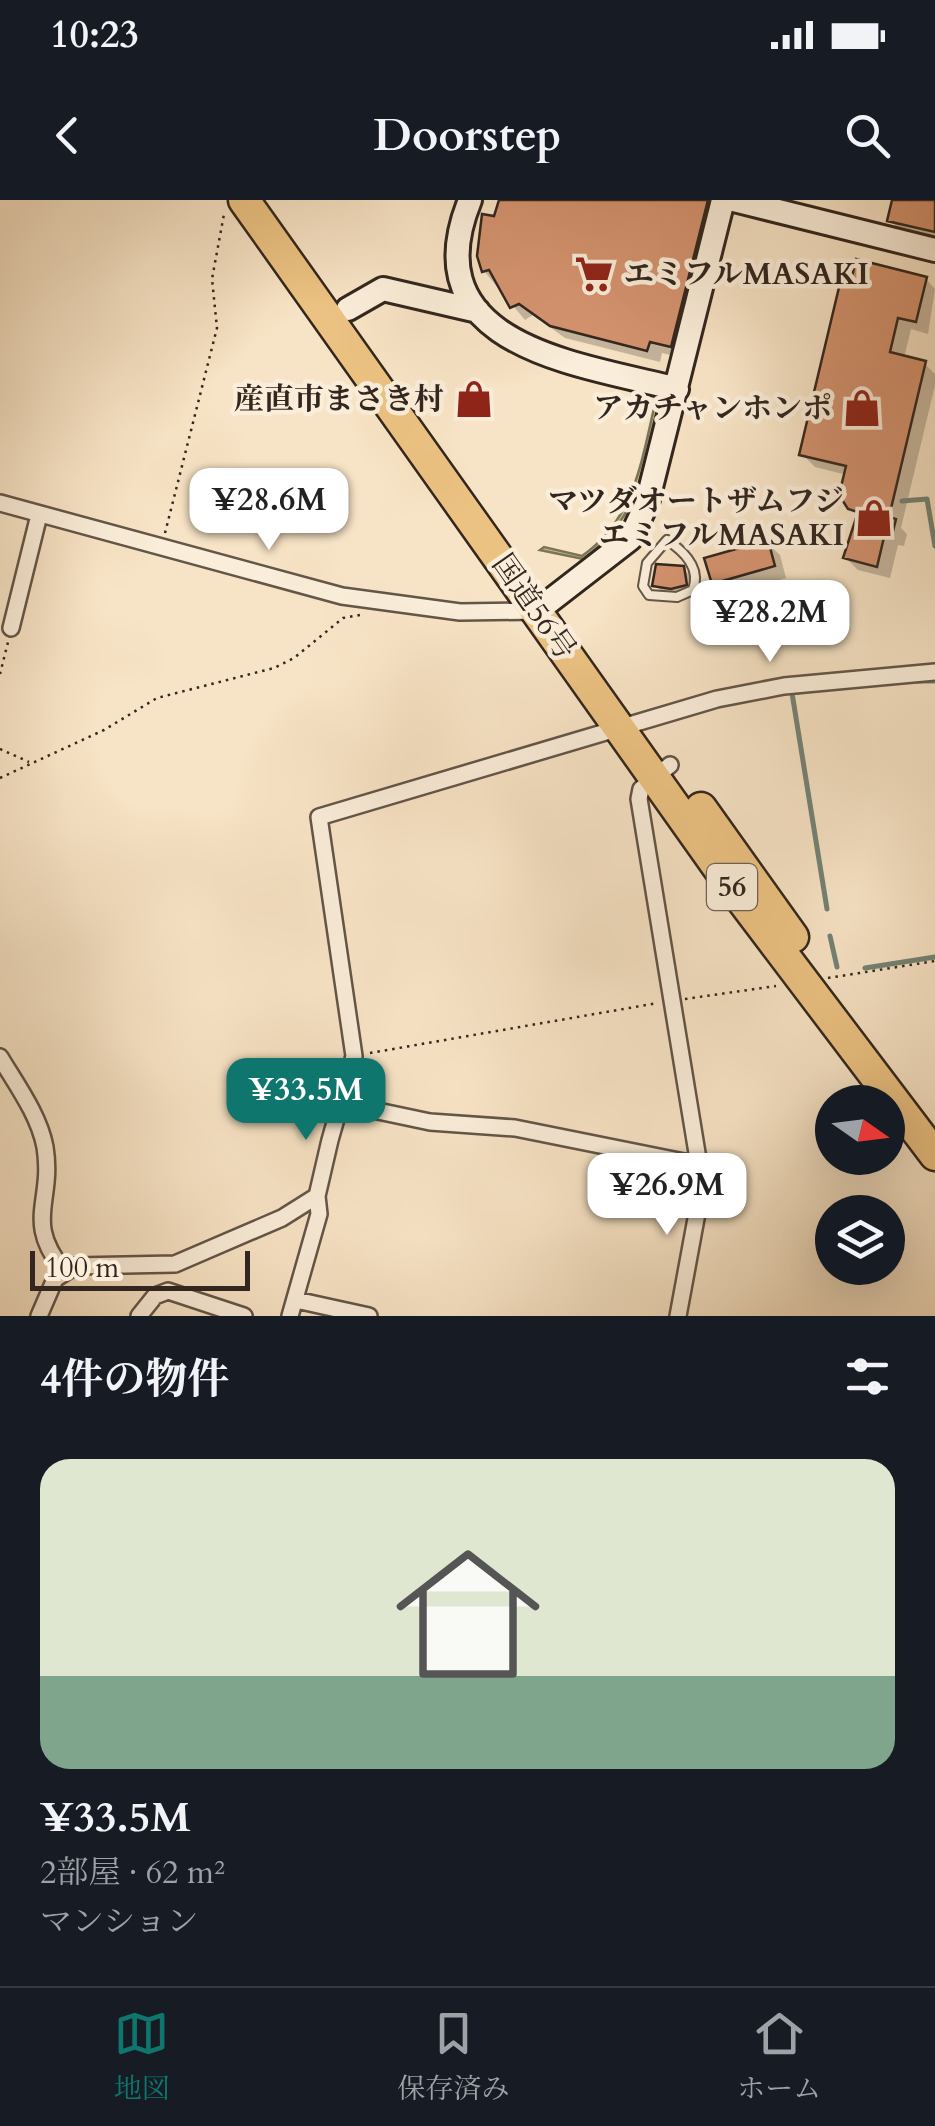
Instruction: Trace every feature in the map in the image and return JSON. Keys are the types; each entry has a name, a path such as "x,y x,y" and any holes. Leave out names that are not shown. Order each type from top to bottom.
{"highway":[{"name":"国道56号","path":"269,200 348,309 545,606 935,1155"},
{"name":"国道56号","path":"235,204 545,606"},
{"name":"国道56号","path":"812,980 935,1122"}],"street":[{"path":"470,200 459,238 460,259 478,312 508,340 525,349 677,388"},
{"path":"0,504 161,549 401,606 545,606 630,539 647,504 723,200"},
{"path":"734,200 935,250"},
{"path":"348,309 383,289 478,312"},
{"path":"12,628 40,514"},
{"path":"290,1316 319,1214 317,1196 354,1056 319,817 628,724 784,686 935,672"},
{"path":"662,771 639,799 700,1197 678,1316"},
{"path":"0,1057 40,1128 46,1165 42,1241 64,1271"},
{"path":"340,1103 430,1122 516,1128 698,1165"},
{"path":"39,1316 55,1279 75,1266 175,1264 282,1218 317,1196"},
{"path":"139,1316 156,1296 168,1291 244,1316"},
{"path":"296,1300 370,1316"}],"lane":[{"path":"668,540 686,552 697,576 693,590 677,597 649,594 643,586 647,563 668,540"}],"path":[{"path":"161,549 217,328 212,279 235,204"},
{"path":"0,778 104,730 157,698 274,668 294,658 343,618 368,613"},
{"path":"0,674 12,628"},
{"path":"0,749 29,762"},
{"path":"354,1056 935,961"}],"shaded area":[{"path":"658,392 661,393 645,464 630,505 618,524 583,559 540,550 544,547 582,556 615,523 635,483"}],"building":[{"name":"エミフルMASAKI","path":"499,200 708,200 671,347 650,342 647,351 550,326 519,304 510,308 489,270 482,272 477,256 482,214 494,216"},
{"path":"892,200 935,200 935,232 887,221"},
{"path":"856,259 927,277 916,322 898,318 890,352 926,361 889,517 896,519 892,535 885,533 877,567 843,558 858,512 848,509 839,495 846,466 799,455 841,279 851,281"},
{"path":"768,540 775,566 712,584 704,558"},
{"path":"656,564 684,566 687,585 671,589 652,586"}],"waterway":[{"path":"902,501 927,499 935,546"},
{"path":"916,681 935,681"},
{"path":"805,691 792,693 827,909"},
{"path":"830,936 837,967"},
{"path":"865,968 935,957"}],"place":[{"name":"エミフルMASAKI","path":"594,274"},
{"name":"産直市まさき村","path":"474,399"},
{"name":"アカチャンホンポ","path":"862,408"},
{"name":"マツダオートザムフジ エミフルMASAKI","path":"874,518"}]}
